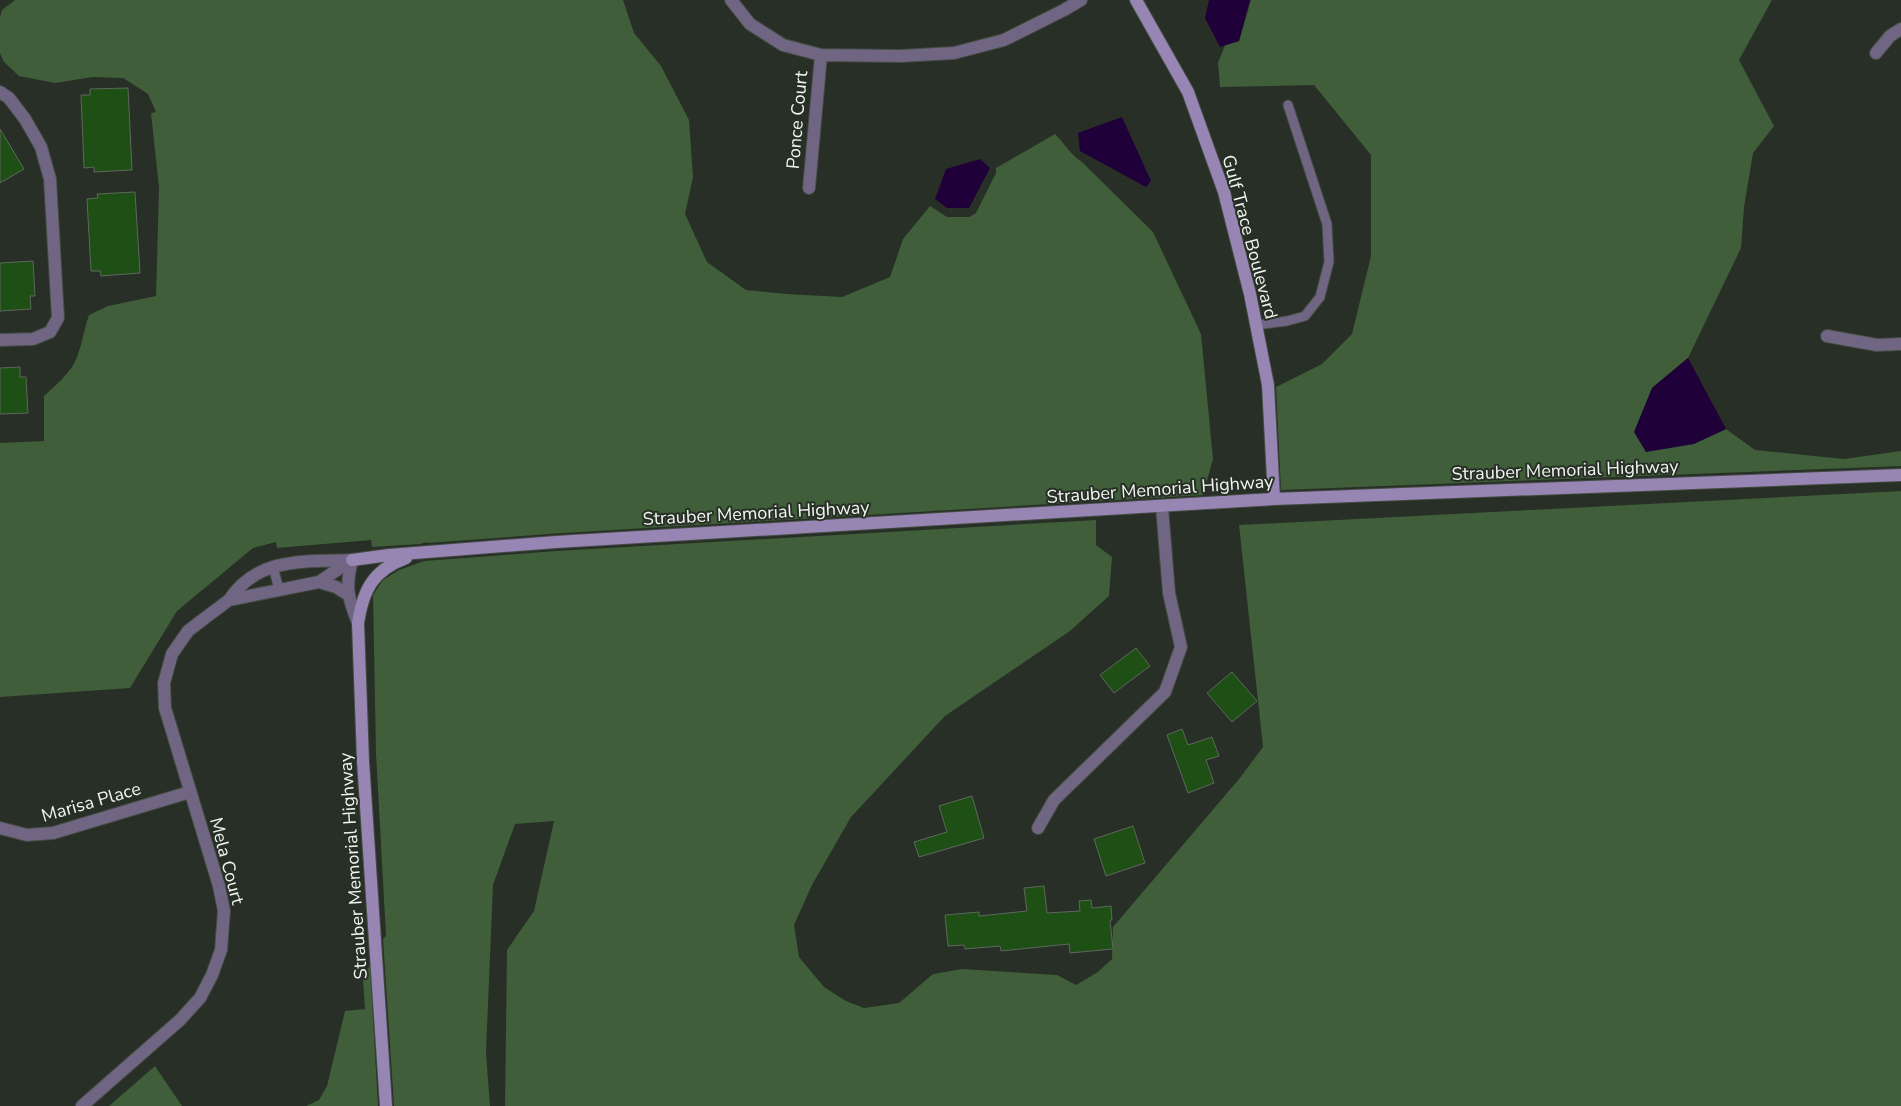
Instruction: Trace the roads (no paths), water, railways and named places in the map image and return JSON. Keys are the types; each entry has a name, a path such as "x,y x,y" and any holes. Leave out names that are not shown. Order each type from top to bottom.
{"street":[{"path":"732,0 750,24 783,45 821,55 900,56 954,53 1004,40 1081,0"},
{"name":"Gulf Trace Boulevard","path":"1136,0 1188,92 1224,192 1250,294 1268,385 1274,499"},
{"path":"1876,53 1890,36 1901,29"},
{"name":"Ponce Court","path":"809,188 821,55"},
{"path":"0,92 9,98 29,126 41,147 50,179 58,318 50,332 33,339 0,340"},
{"path":"1827,336 1877,346 1901,344"},
{"name":"Strauber Memorial Highway","path":"358,623 347,594 352,560 422,553 566,542 1274,499 1901,475"},
{"path":"1038,828 1054,800 1165,692 1181,647 1169,593 1162,507"},
{"name":"Strauber Memorial Highway","path":"386,1106 363,761 358,623 361,605 366,592 378,573 396,562 422,553"},
{"name":"Mela Court","path":"82,1106 190,1010 206,987 221,950 224,924 222,899 165,708 163,695 165,676 172,654 184,636 229,600 235,590 244,582 273,566 293,562 352,560"},
{"name":"Mela Court","path":"229,600 319,582 352,560"},
{"path":"319,582 336,587 347,594"},
{"name":"Marisa Place","path":"0,828 27,835 53,833 190,792"}],"lane":[{"path":"1256,325 1287,321 1305,316 1320,297 1329,262 1327,224 1288,105"},
{"path":"273,566 278,590"}]}
